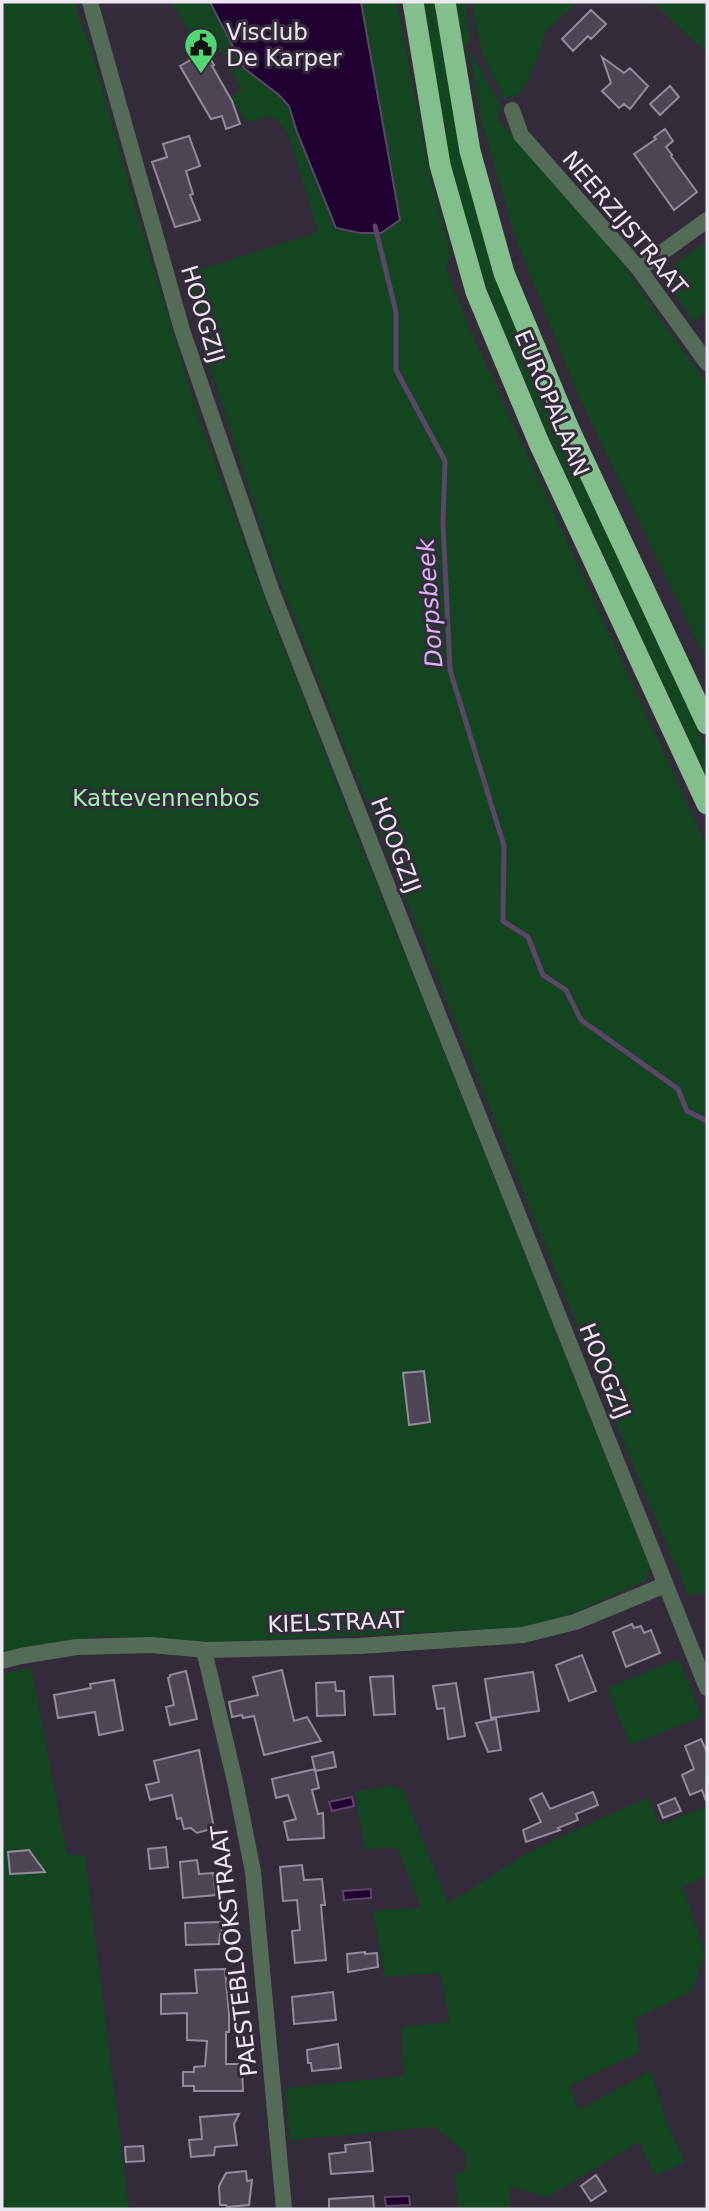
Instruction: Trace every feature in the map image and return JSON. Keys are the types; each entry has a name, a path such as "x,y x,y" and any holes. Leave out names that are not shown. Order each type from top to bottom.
{"highway":[{"name":"EUROPALAAN","path":"413,2 440,165 476,292 539,443 707,804"},
{"name":"EUROPALAAN","path":"444,2 470,151 504,273 569,429 707,724"}],"street":[{"name":"HOOGZIJ","path":"90,2 183,330 272,592 707,1688"},
{"name":"NEERZIJSTRAAT","path":"512,110 521,135 639,269 707,363"},
{"path":"639,269 707,220"},
{"name":"KIELSTRAAT","path":"2,1661 77,1647 151,1645 204,1650 359,1646 523,1635 575,1622 665,1585"},
{"name":"PAESTEBLOOKSTRAAT","path":"204,1650 253,1872 284,2209"}],"green space":[{"name":"Kattevennenbos","path":"2,2 76,2 198,416 261,589 353,826 650,1567 646,1580 567,1616 521,1628 211,1642 99,1636 2,1654"},
{"path":"171,2 210,2 244,68 289,106 336,228 360,233 381,233 400,220 361,2 397,2 430,177 451,256 446,267 468,325 707,846 707,1592 689,1596 642,1487 276,571 211,370 184,275 318,232 289,135 278,120 267,116 247,123 231,97 242,90 215,40 200,48"},
{"path":"420,2 435,2 464,159 678,686 707,750 707,779 562,466 500,323 477,258 450,166"},
{"path":"455,2 465,2 470,39 463,47"},
{"path":"471,2 577,2 545,32 539,54 520,94 504,99 483,56"},
{"path":"652,2 707,2 707,53"},
{"path":"469,48 500,104 498,120 615,250 635,283 707,384 707,662 578,395 514,233 481,119"},
{"path":"707,241 707,312 694,321 671,288 668,278 675,265"},
{"path":"678,1659 702,1717 630,1745 607,1688"},
{"path":"31,1667 67,1854 85,1856 129,2209 2,2209 2,1674"},
{"path":"390,1786 403,1790 448,1904 529,1852 648,1797 660,1825 707,1806 707,1876 683,1887 705,1953 692,1991 635,2019 640,2052 570,2085 578,2110 651,2071 667,2123 685,2162 655,2176 639,2142 547,2197 511,2187 509,2209 459,2209 454,2174 465,2172 467,2154 435,2127 290,2140 285,2088 404,2076 401,2027 450,2022 440,1973 385,1977 373,1911 421,1908 397,1847 365,1849 355,1792"}],"shaded area":[{"path":"210,2 361,2 400,220 381,233 360,233 336,228 289,106 244,68"},
{"path":"352,1797 354,1806 332,1811 329,1802"},
{"path":"371,1889 371,1898 344,1900 343,1891"},
{"path":"409,2196 410,2205 386,2206 385,2197"}],"building":[{"path":"591,10 606,24 591,39 588,36 573,51 562,39"},
{"path":"206,51 232,101 240,124 226,129 222,116 211,119 180,66"},
{"path":"602,57 624,73 630,68 648,86 630,109 624,104 619,108 602,91 611,83"},
{"path":"670,86 679,97 660,115 650,104"},
{"path":"665,129 673,141 666,147 697,192 674,210 634,154 656,139 654,137"},
{"path":"189,136 200,166 186,171 193,194 190,195 200,220 175,227 152,162 167,157 163,144"},
{"path":"424,1371 430,1422 409,1425 403,1373"},
{"path":"632,1624 634,1628 641,1626 644,1633 651,1630 660,1653 626,1667 613,1632"},
{"path":"582,1655 596,1691 569,1701 556,1665"},
{"path":"282,1670 294,1721 307,1717 321,1741 264,1755 254,1716 232,1717 229,1702 258,1695 253,1677"},
{"path":"186,1671 197,1719 170,1725 166,1707 174,1705 168,1678"},
{"path":"533,1672 539,1711 491,1718 485,1679"},
{"path":"393,1676 395,1714 374,1715 370,1677"},
{"path":"114,1680 123,1730 99,1735 95,1712 58,1718 54,1695 91,1688 90,1684"},
{"path":"335,1682 336,1691 344,1691 345,1715 317,1716 316,1683"},
{"path":"456,1683 465,1736 448,1739 444,1708 437,1709 433,1686"},
{"path":"496,1719 501,1750 488,1752 476,1723"},
{"path":"701,1739 707,1752 706,1801 702,1790 690,1795 682,1775 694,1769 685,1746"},
{"path":"199,1750 214,1828 197,1833 191,1828 184,1829 181,1818 177,1819 172,1795 150,1800 146,1785 159,1782 154,1761"},
{"path":"333,1752 336,1767 315,1771 312,1757"},
{"path":"315,1769 319,1788 312,1790 318,1814 323,1813 324,1838 288,1840 284,1822 296,1819 288,1795 276,1798 272,1779"},
{"path":"593,1792 598,1805 576,1814 578,1820 558,1828 560,1830 526,1842 523,1830 541,1822 530,1799 542,1793 550,1809"},
{"path":"675,1798 681,1811 663,1818 658,1805"},
{"path":"166,1847 168,1867 150,1869 148,1849"},
{"path":"29,1850 45,1872 10,1874 8,1852"},
{"path":"197,1860 199,1874 213,1873 216,1895 183,1898 180,1862"},
{"path":"302,1865 304,1880 322,1879 325,1905 321,1905 326,1960 295,1963 292,1931 300,1930 297,1900 283,1901 280,1867"},
{"path":"221,1922 219,1944 186,1945 185,1923"},
{"path":"377,1953 378,1967 348,1972 347,1954"},
{"path":"225,1969 229,2014 226,2064 242,2064 243,2091 194,2091 194,2086 183,2086 183,2072 194,2072 194,2067 205,2066 207,2041 187,2040 187,2013 161,2014 161,1994 197,1993 195,1970"},
{"path":"333,1992 336,2020 294,2024 292,1997"},
{"path":"338,2044 341,2068 312,2071 307,2050"},
{"path":"239,2114 234,2124 237,2145 215,2147 214,2155 191,2157 189,2140 202,2139 200,2117"},
{"path":"370,2142 373,2171 331,2174 329,2154 346,2152 345,2145"},
{"path":"143,2146 144,2161 126,2162 125,2147"},
{"path":"246,2171 247,2181 252,2180 249,2205 220,2205 219,2186 226,2173"},
{"path":"596,2175 606,2191 591,2201 581,2186"},
{"path":"373,2196 374,2209 329,2209 329,2199"}],"waterway":[{"name":"Dorpsbeek","path":"375,226 396,312 396,370 445,461 443,524 450,670 504,846 503,921 528,937 543,975 566,990 581,1020 678,1089 687,1111 707,1121"}],"place":[{"name":"Visclub De Karper","path":"201,75"}]}
